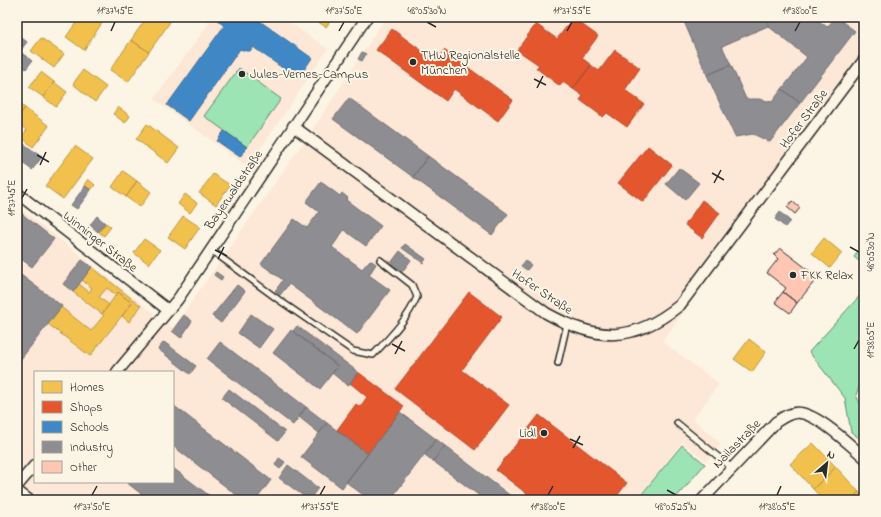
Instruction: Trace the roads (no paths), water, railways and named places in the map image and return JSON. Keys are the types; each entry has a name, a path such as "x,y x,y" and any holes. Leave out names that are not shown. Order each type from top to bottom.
{"street":[{"name":"Bayerwaldstraße","path":"118,371 168,310 367,17"},
{"name":"Hofer Straße","path":"293,126 546,313 567,324 588,332 607,335 633,332 664,318 680,305 864,60"},
{"name":"Winninger Straße","path":"17,193 168,310"},
{"name":"Nailastraße","path":"702,500 776,422 784,416 796,412 806,414 818,421 864,457"},
{"path":"17,486 34,466"},
{"path":"17,491 28,500"}],"lane":[{"path":"210,249 279,300 353,351 373,355 398,328 411,310 417,297 412,285 380,260"},
{"path":"558,363 567,324"},
{"path":"678,423 732,468"}],"place":[{"name":"THW Regionalstelle München","path":"413,62"},
{"name":"Jules-Vernes-Campus","path":"242,74"},
{"name":"FKK Relax","path":"793,275"},
{"name":"Lidl","path":"544,433"}]}
